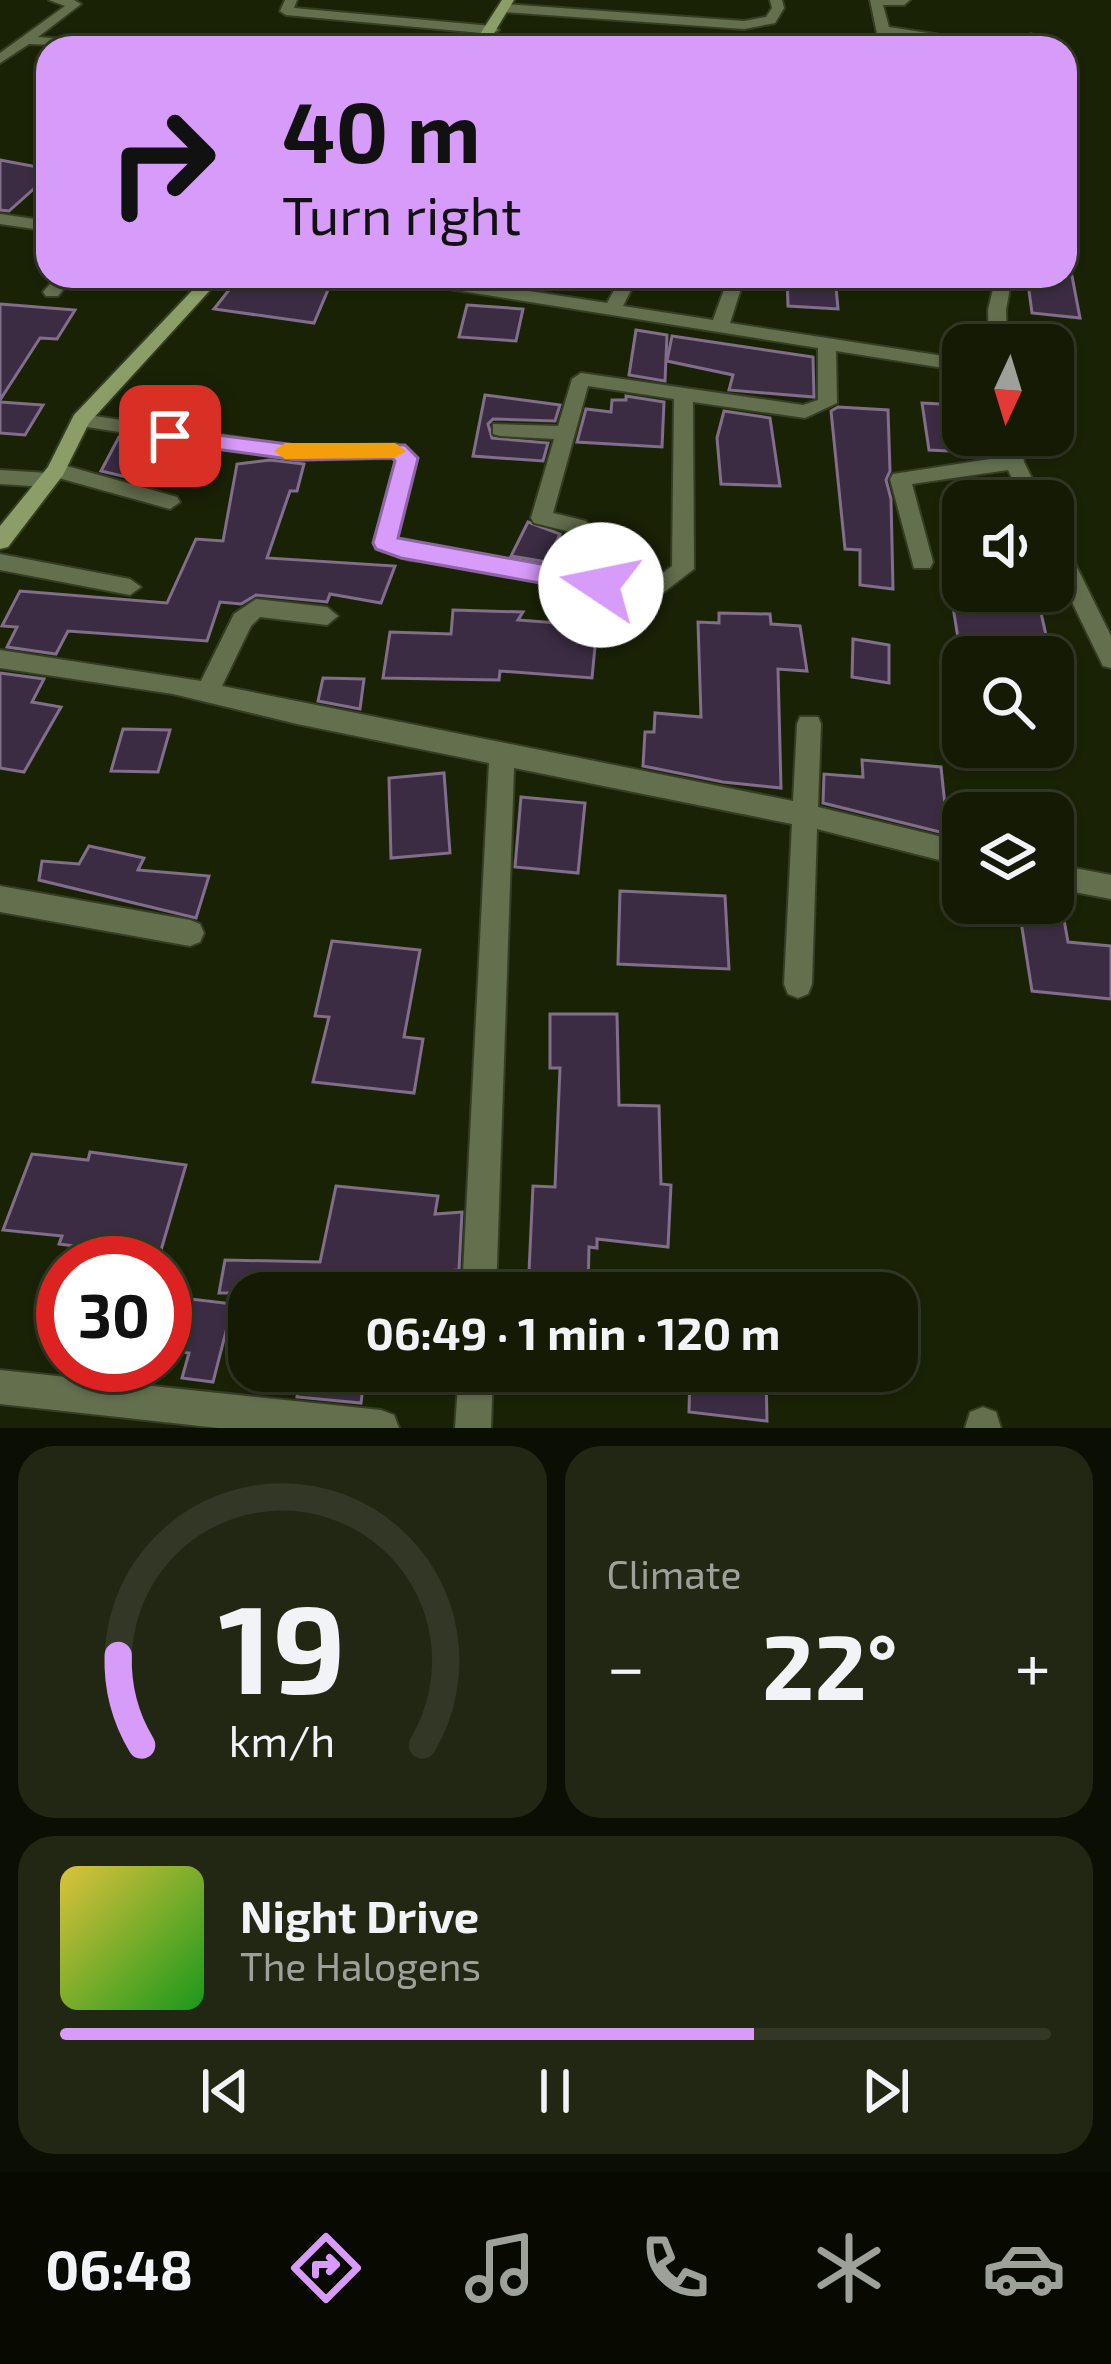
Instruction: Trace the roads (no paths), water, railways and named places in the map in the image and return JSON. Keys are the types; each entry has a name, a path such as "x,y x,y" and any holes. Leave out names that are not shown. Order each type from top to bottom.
{"street":[{"path":"0,59 75,4 55,0"},
{"path":"291,0 286,11 465,36"},
{"path":"488,36 506,4 744,25 770,20 778,8 776,0"},
{"path":"886,36 876,1 904,1"},
{"path":"886,31 934,35"},
{"path":"27,40 36,41"},
{"path":"0,219 36,224"},
{"path":"52,292 56,288"},
{"path":"0,541 51,475 81,420 204,288"},
{"path":"517,288 719,328 942,362"},
{"path":"614,307 624,288"},
{"path":"719,328 733,288"},
{"path":"997,324 1002,288"},
{"path":"579,526 541,518 581,380 805,412 827,403 827,344"},
{"path":"81,420 296,452 397,451 407,458 385,543 410,552 634,586 664,584 683,569 684,394"},
{"path":"500,429 566,433"},
{"path":"1013,456 1024,480"},
{"path":"922,562 900,479 1014,461"},
{"path":"0,477 51,475 170,502"},
{"path":"0,562 130,587"},
{"path":"1074,584 1111,659"},
{"path":"207,692 242,620 256,608 327,616"},
{"path":"0,659 207,692 502,757 805,815 942,849"},
{"path":"798,985 809,724"},
{"path":"480,1272 502,757"},
{"path":"1074,880 1111,887"},
{"path":"0,899 190,933"},
{"path":"0,1387 381,1428"},
{"path":"473,1428 475,1392"}]}
